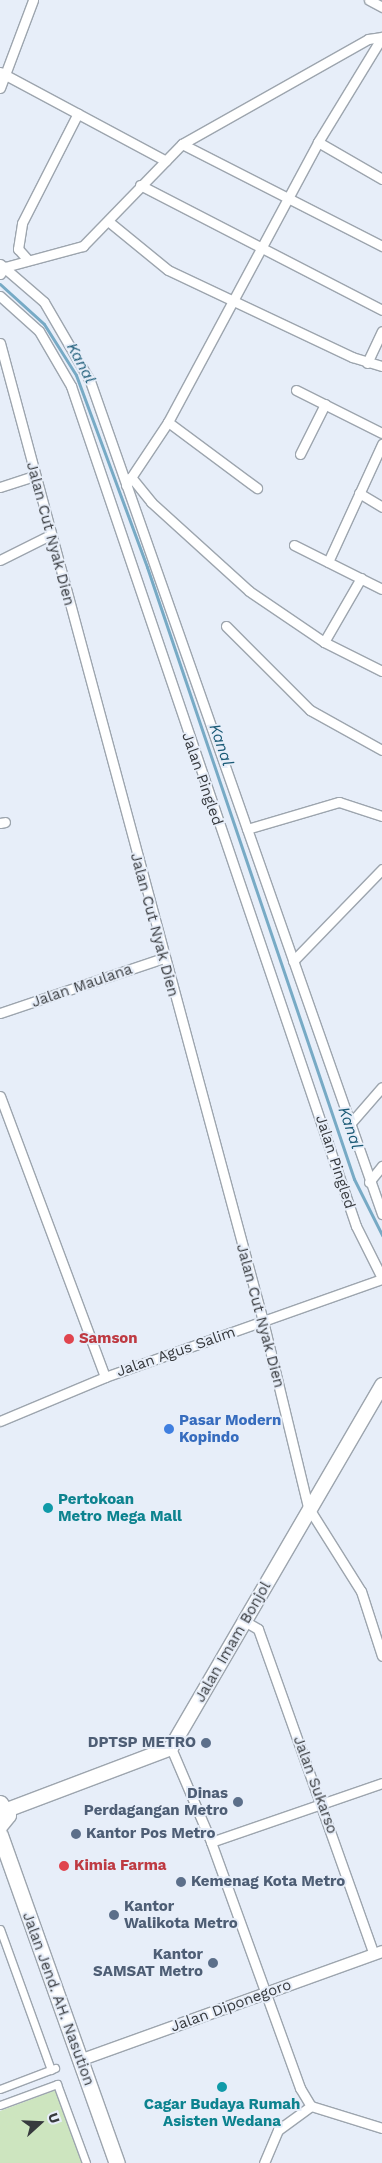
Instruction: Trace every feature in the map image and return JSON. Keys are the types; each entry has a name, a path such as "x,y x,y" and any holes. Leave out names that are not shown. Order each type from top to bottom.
{"highway":[{"path":"0,1825 6,1821 4,1806"},
{"name":"Jalan Jend. AH. Nasution","path":"0,1835 117,2163"}],"main road":[{"name":"Jalan Imam Bonjol","path":"171,1748 246,1622 308,1507 382,1385"},
{"path":"4,1806 171,1748"}],"street":[{"path":"0,88 3,73 33,0"},
{"path":"369,0 382,7"},
{"path":"128,481 168,422 318,142 382,37"},
{"path":"2,269 28,260 83,246 140,184 182,144 368,39 382,37"},
{"path":"3,73 166,161"},
{"path":"28,260 18,249 22,223 78,113"},
{"path":"318,142 382,179"},
{"path":"182,144 382,246"},
{"path":"140,184 382,310"},
{"path":"108,221 168,270 234,298 367,363 382,366"},
{"path":"2,269 44,302 77,353 128,481 349,1125 382,1214"},
{"name":"Jalan Pingled","path":"0,296 38,331 71,386 356,1226 382,1279"},
{"path":"367,363 382,331"},
{"name":"Jalan Cut Nyak Dien","path":"0,343 163,958 263,1321 308,1507 361,1591 382,1656"},
{"path":"296,390 382,433"},
{"path":"300,454 325,404"},
{"path":"168,422 257,488"},
{"path":"328,562 382,444"},
{"path":"0,487 34,476"},
{"path":"128,481 249,591 324,642 382,671"},
{"path":"359,493 382,507"},
{"path":"0,560 50,535"},
{"path":"294,544 382,589"},
{"path":"324,642 360,578"},
{"path":"226,626 310,710 382,750"},
{"path":"247,829 339,802 382,816"},
{"path":"293,962 382,869"},
{"name":"Jalan Maulana","path":"0,1014 163,958"},
{"path":"349,1125 382,1087"},
{"path":"0,1096 105,1377"},
{"path":"370,1182 382,1166"},
{"name":"Jalan Agus Salim","path":"0,1421 105,1377 382,1279"},
{"name":"Jalan Sukarso","path":"246,1622 258,1629 378,1953"},
{"path":"171,1748 211,1842 266,1993 311,2106"},
{"path":"211,1842 382,1783"},
{"path":"0,1929 53,2069 0,2089"},
{"name":"Jalan Diponegoro","path":"79,2060 378,1953"},
{"path":"0,2105 57,2084 86,2163"},
{"path":"311,2106 382,2128"},
{"path":"264,2163 278,2130 311,2106"}],"green space":[{"path":"56,2090 82,2163 0,2163 0,2111"}],"waterway":[{"name":"Kanal","path":"0,284 44,324 76,375 147,567 354,1179 382,1235"}],"place":[{"name":"Samson","path":"69,1339"},
{"name":"Pasar Modern Kopindo","path":"169,1429"},
{"name":"Pertokoan Metro Mega Mall","path":"48,1508"},
{"name":"DPTSP METRO","path":"206,1743"},
{"name":"Dinas Perdagangan Metro","path":"238,1802"},
{"name":"Kantor Pos Metro","path":"76,1834"},
{"name":"Kimia Farma","path":"64,1866"},
{"name":"Kemenag Kota Metro","path":"181,1882"},
{"name":"Kantor Walikota Metro","path":"114,1915"},
{"name":"Kantor SAMSAT Metro","path":"213,1963"},
{"name":"Cagar Budaya Rumah Asisten Wedana","path":"222,2087"}]}
